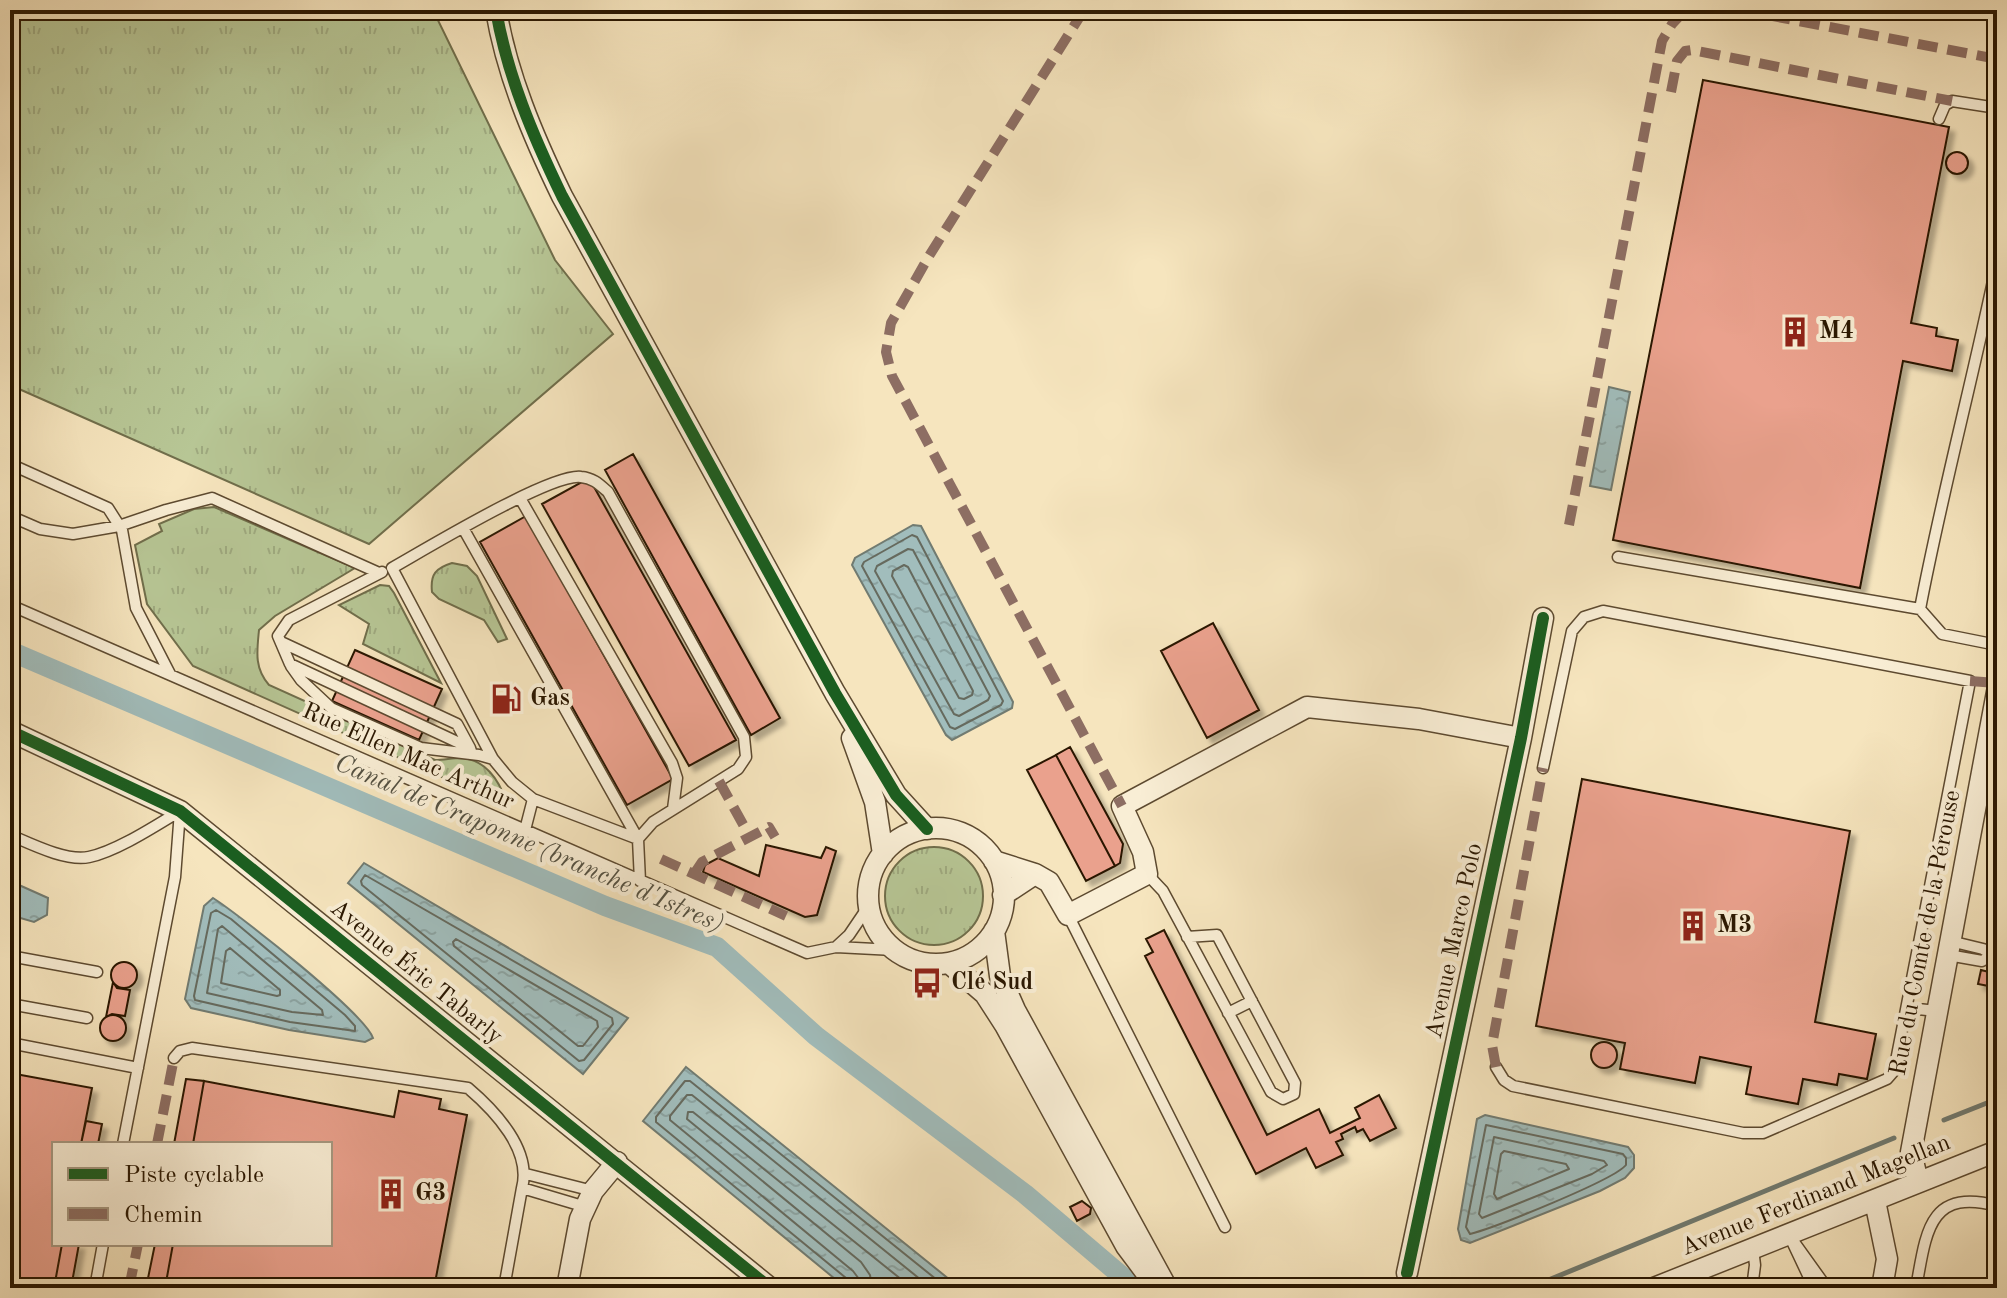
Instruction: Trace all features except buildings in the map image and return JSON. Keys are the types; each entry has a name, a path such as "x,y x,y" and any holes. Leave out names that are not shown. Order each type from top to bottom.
{"street":[{"path":"496,10 515,86 535,141 562,196 835,693 896,795 927,829"},
{"name":"Avenue Marco Polo","path":"1407,1273 1521,738 1543,618"},
{"name":"Rue du Comte de la Pérouse","path":"1918,1182 1911,1152 1993,736 1997,692"},
{"path":"835,693 875,802 883,854"},
{"path":"994,861 1035,874 1049,882 1068,915 1147,874 1143,852 1122,806 1307,707 1419,719 1521,738"},
{"name":"Avenue Éric Tabarly","path":"10,731 180,811 617,1162 755,1284"},
{"path":"927,829 947,829 965,835 981,846 994,861 1001,878 1001,914 994,931 982,946 967,957 949,963 920,963 894,950 882,938 868,907 868,888 873,870 883,854 895,842 927,829"},
{"path":"1003,895 1035,874"},
{"path":"994,931 1000,976 1015,1010 1167,1288"},
{"path":"949,963 985,994 1005,1025 1126,1246 1157,1288"},
{"name":"Avenue Ferdinand Magellan","path":"1654,1288 1997,1151"},
{"path":"567,1288 580,1219 589,1199 617,1162"},
{"path":"1875,1201 1887,1259 1882,1288"}],"lane":[{"path":"1939,119 1945,105 1952,101 1997,108"},
{"path":"1920,609 1940,504 1973,378 1997,262"},
{"path":"10,464 108,508 119,526 136,608 170,674"},
{"path":"471,751 421,748 331,708 301,680 278,636 289,620 520,498 578,476 595,480 608,492 744,737 746,757 738,769 653,822 638,839"},
{"path":"10,516 40,529 73,534 119,526 212,498 379,573"},
{"path":"520,498 672,763 677,778 673,809"},
{"path":"463,528 638,839 640,881"},
{"path":"1618,557 1920,609 1942,634 1997,645"},
{"path":"392,568 493,759 512,782 533,799 638,839"},
{"name":"Rue Ellen Mac Arthur","path":"10,605 807,953 836,947 894,950"},
{"path":"1496,1067 1504,1080 1513,1086 1743,1133 1763,1133 1887,1079 1894,1071 1908,1008 1970,681 1603,611 1584,617 1572,631 1543,768"},
{"path":"281,642 457,724 471,751"},
{"path":"290,664 493,759"},
{"path":"525,830 533,799"},
{"path":"10,835 52,853 87,858 133,838 180,811"},
{"path":"123,1142 175,877 180,811"},
{"path":"1147,874 1163,891 1187,937 1271,1092 1283,1099 1294,1094 1295,1083 1217,935 1187,937"},
{"path":"836,947 849,935 868,907"},
{"path":"1068,915 1225,1227"},
{"path":"1949,948 1982,961 1992,955 1997,931"},
{"path":"10,956 97,972"},
{"path":"1228,1013 1252,1001"},
{"path":"10,1004 87,1018"},
{"path":"1908,1008 1937,1011"},
{"path":"10,1043 138,1068"},
{"path":"174,1058 180,1051 192,1048 468,1088 491,1108 522,1157 526,1174 504,1288"},
{"path":"526,1174 589,1199"},
{"path":"522,1188 589,1199"},
{"path":"1916,1288 1923,1253 1933,1223 1942,1209 1956,1201 1971,1200 1997,1206"},
{"path":"1789,1235 1814,1288"},
{"path":"1789,1235 1827,1288"},
{"path":"95,1288 103,1246"},
{"path":"1752,1288 1755,1265 1753,1249"}],"green space":[{"path":"10,10 433,10 555,260 613,334 369,544 10,385"},
{"path":"214,507 355,568 275,616 259,630 259,666 269,685 435,760 461,758 477,762 495,778 506,801 498,802 193,666 147,604 135,545 162,531 159,524 194,509"},
{"path":"452,563 467,566 477,576 507,639 498,642 484,620 439,599 432,592 435,573"},
{"path":"380,585 389,586 394,593 441,683 363,644 369,624 339,605"},
{"path":"934,847 953,851 968,862 979,877 983,896 979,915 968,930 953,941 934,945 915,941 900,930 889,915 885,896 889,877 900,862 915,851"}],"water":[{"path":"1609,387 1630,392 1611,490 1590,486"},
{"path":"913,525 921,526 1013,702 1012,708 952,740 946,735 852,565 855,558"},
{"path":"364,863 628,1018 583,1074 348,883"},
{"path":"10,881 48,898 47,915 34,922 10,915"},
{"path":"213,898 326,987 373,1038 365,1042 289,1030 191,1008 185,999 204,906"},
{"path":"686,1067 960,1288 846,1288 643,1121"},
{"path":"1485,1115 1628,1147 1634,1155 1634,1168 1625,1178 1600,1191 1470,1243 1461,1240 1458,1229 1477,1119"}],"waterway":[{"name":"Canal de Craponne (branche d'Istres)","path":"10,651 605,906 717,947 816,1036 1025,1194 1130,1283"},
{"name":"Canal de Craponne (branche d'Istres)","path":"1944,1120 1997,1099"},
{"name":"Canal de Craponne (branche d'Istres)","path":"1529,1288 1894,1138"},
{"path":"1103,1288 1130,1283"}],"marked path":[{"path":"1084,10 929,256 891,323 886,352 892,376 1122,806"},
{"path":"1569,525 1662,41 1685,10"},
{"path":"1741,10 1997,59"},
{"path":"1671,92 1677,61 1685,51 1692,50 1952,101"},
{"path":"1970,681 1997,683"},
{"path":"1496,1067 1492,1045 1543,768"},
{"path":"719,781 750,837"},
{"path":"694,874 702,862 769,827 775,837"},
{"path":"661,859 786,916"},
{"path":"157,1142 174,1058"},
{"path":"129,1288 138,1246"}],"cycle path":[{"path":"496,10 522,105 562,196 835,693 896,795 927,829"},
{"path":"1407,1273 1521,738 1543,618"},
{"path":"10,731 180,811 770,1288"}],"place":[{"name":"M4","path":"1795,332"},
{"name":"Gas","path":"506,699"},
{"name":"M3","path":"1693,926"},
{"name":"Clé Sud","path":"927,983"},
{"name":"G3","path":"391,1194"}]}
